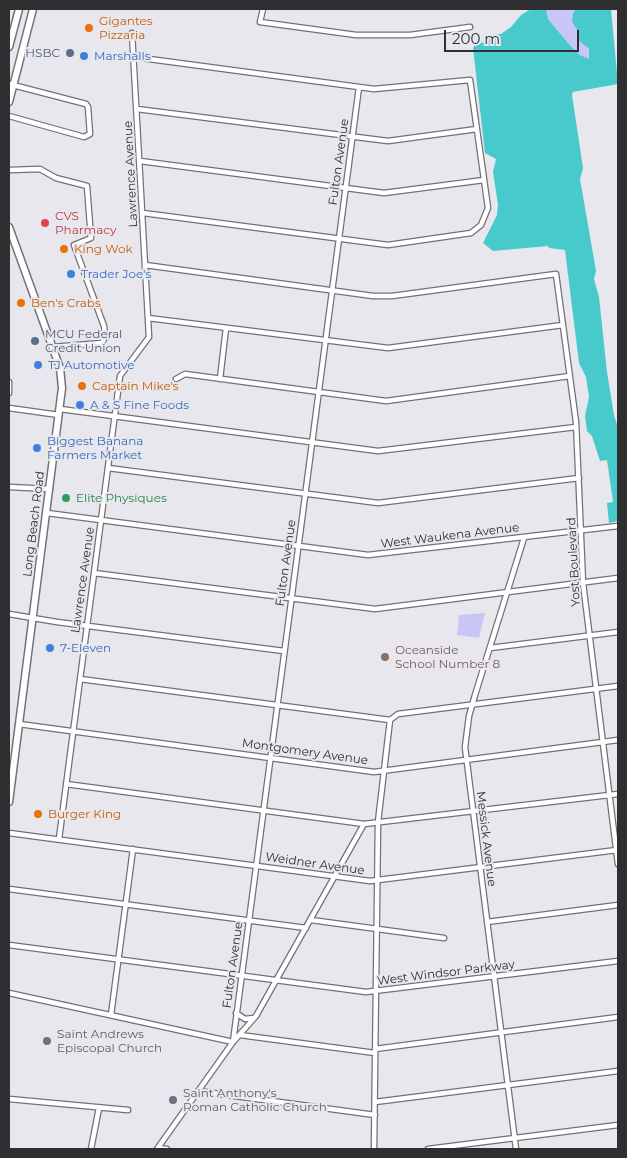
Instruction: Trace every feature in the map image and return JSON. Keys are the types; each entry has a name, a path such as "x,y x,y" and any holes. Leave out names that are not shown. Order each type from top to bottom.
{"main road":[{"path":"9,47 19,9"},
{"path":"9,102 11,84 33,9"},
{"name":"Long Beach Road","path":"9,227 61,376 50,489 9,802"}],"street":[{"path":"263,9 260,22 374,36 410,35 470,27"},
{"name":"Lawrence Avenue","path":"59,839 120,376 148,342 143,213 132,33"},
{"path":"134,57 386,89 470,80 487,213 477,230 461,235 388,245 143,213"},
{"path":"9,116 84,137 90,134 88,107 86,104 11,84"},
{"name":"Fulton Avenue","path":"233,1042 359,86"},
{"path":"137,109 388,141 477,129"},
{"path":"140,161 389,192 484,180"},
{"path":"9,170 40,169 56,178 87,186 91,238 74,245 104,326 104,337 102,343 52,347"},
{"path":"145,265 332,290"},
{"name":"Yost Boulevard","path":"332,290 392,296 556,274 576,427 583,583 618,864"},
{"path":"148,318 388,348 563,325"},
{"path":"220,379 226,328"},
{"path":"176,379 185,374 386,401 570,376"},
{"path":"9,382 9,393"},
{"path":"9,408 114,417 386,451 576,427"},
{"path":"108,468 384,503 579,478"},
{"path":"9,488 50,489"},
{"name":"West Waukena Avenue","path":"47,513 380,555 618,526"},
{"name":"Messick Avenue","path":"516,1149 466,759 466,732 472,704 524,538"},
{"path":"94,572 375,609 618,578"},
{"path":"9,614 284,652"},
{"path":"490,648 618,632"},
{"path":"80,678 390,720 398,714 618,686"},
{"path":"374,1149 378,822 390,720"},
{"name":"Montgomery Avenue","path":"19,724 374,772 618,740"},
{"path":"66,784 364,824 618,794"},
{"path":"158,1149 233,1042 254,1018 277,981 364,824"},
{"name":"Weidner Avenue","path":"9,833 377,880 617,850"},
{"path":"111,1015 133,849"},
{"path":"9,889 306,928"},
{"path":"487,922 618,905"},
{"path":"311,920 444,938"},
{"name":"West Windsor Parkway","path":"9,945 277,981 376,992 618,961"},
{"path":"9,993 233,1042"},
{"path":"236,1014 245,1019 254,1018"},
{"path":"240,1035 375,1051 618,1017"},
{"path":"375,1102 618,1071"},
{"path":"198,1091 375,1115"},
{"path":"9,1099 128,1110"},
{"path":"91,1149 99,1108"},
{"path":"428,1149 618,1125"},
{"path":"158,1149 167,1149"}],"shaded area":[{"path":"531,9 546,10 548,19 568,43 580,55 589,59 589,49 577,39 577,30 572,21 575,9 611,9 618,84 573,92 572,95 583,168 580,179 596,271 594,279 599,297 607,372 618,428 618,521 609,523 607,503 613,502 607,460 600,461 592,436 587,431 585,416 589,397 586,377 579,363 565,250 549,248 548,246 493,251 483,243 497,215 498,205 493,172 496,159 485,153 473,48 475,45 487,41 495,34 501,34 511,27 521,15"},
{"path":"542,9 575,9 573,14 578,35 590,52 589,59 580,55 568,43"},
{"path":"485,613 479,638 457,635 459,615"}],"place":[{"name":"Gigantes Pizzaria","path":"89,28"},
{"name":"HSBC","path":"70,53"},
{"name":"Marshalls","path":"84,56"},
{"name":"CVS Pharmacy","path":"45,223"},
{"name":"King Wok","path":"64,249"},
{"name":"Trader Joe's","path":"71,274"},
{"name":"Ben's Crabs","path":"21,303"},
{"name":"MCU Federal Credit Union","path":"35,341"},
{"name":"TJ Automotive","path":"38,365"},
{"name":"Captain Mike's","path":"82,386"},
{"name":"A & S Fine Foods","path":"80,405"},
{"name":"Biggest Banana Farmers Market","path":"37,448"},
{"name":"Elite Physiques","path":"66,498"},
{"name":"7-Eleven","path":"50,648"},
{"name":"Oceanside School Number 8","path":"385,657"},
{"name":"Burger King","path":"38,814"},
{"name":"Saint Andrews Episcopal Church","path":"47,1041"},
{"name":"Saint Anthony's Roman Catholic Church","path":"173,1100"}]}
